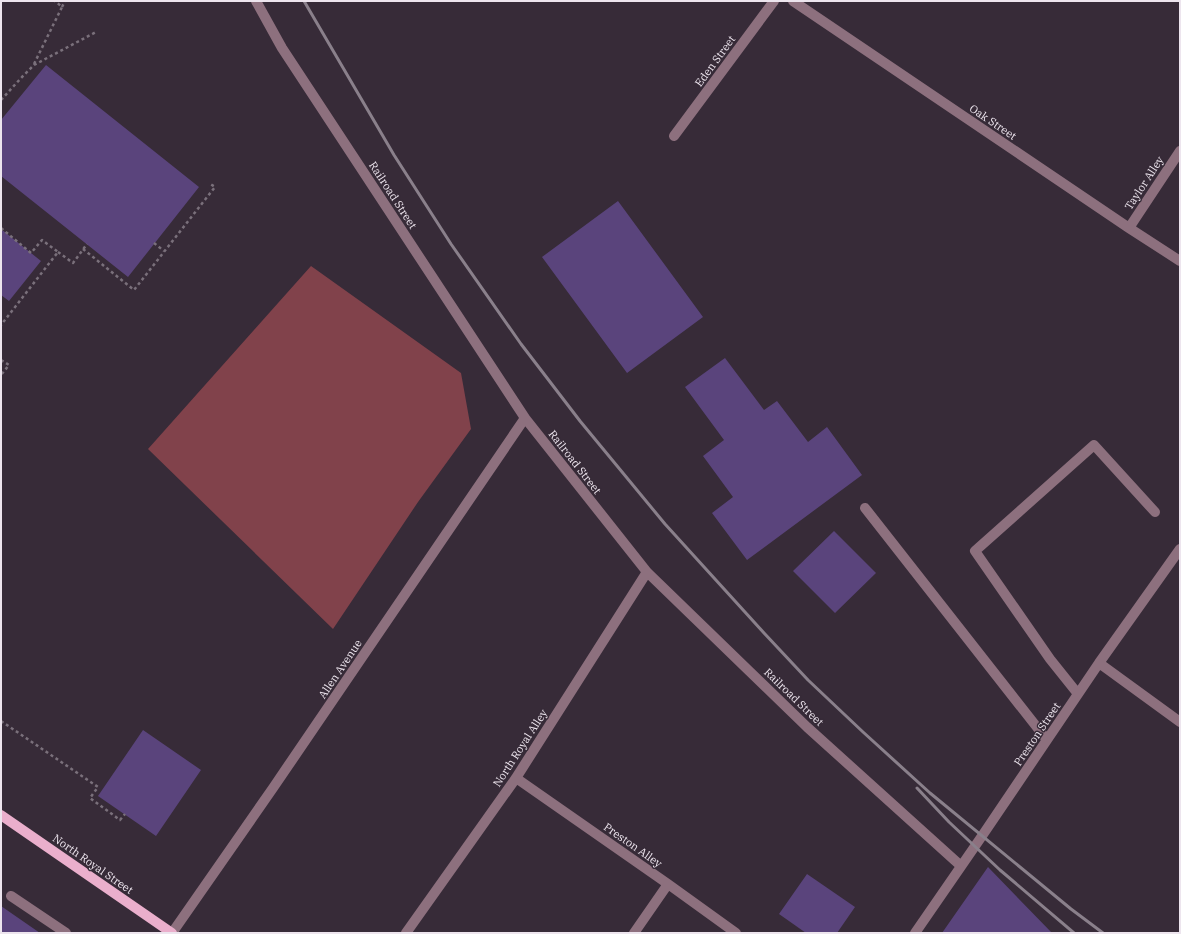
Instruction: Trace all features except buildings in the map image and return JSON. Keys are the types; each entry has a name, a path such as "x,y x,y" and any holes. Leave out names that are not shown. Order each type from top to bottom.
{"main road":[{"name":"North Royal Street","path":"1,815 172,933"}],"street":[{"name":"Railroad Street","path":"256,1 282,48 525,418 647,572 807,727 961,866"},
{"name":"Eden Street","path":"674,136 774,1"},
{"name":"Oak Street","path":"793,1 1180,261"},
{"name":"Taylor Alley","path":"1129,228 1180,151"},
{"name":"Allen Avenue","path":"172,933 273,788 525,418"},
{"path":"1078,694 1050,659 976,551 1094,445 1155,512"},
{"path":"865,508 1047,740"},
{"name":"Preston Street","path":"915,933 1078,694 1180,549"},
{"name":"North Royal Alley","path":"406,933 516,778 647,572"},
{"path":"1100,663 1180,722"},
{"name":"Preston Alley","path":"516,778 736,933"},
{"path":"634,933 668,884"},
{"path":"11,896 66,933"}],"path":[{"path":"55,1 62,6"},
{"path":"34,65 65,1"},
{"path":"1,100 34,65 96,32"},
{"path":"83,249 134,290 215,187 210,183"},
{"path":"1,228 32,253 42,240 73,263 87,244"},
{"path":"154,243 164,251"},
{"path":"1,325 58,252"},
{"path":"1,360 9,365 1,375"},
{"path":"1,721 98,787 90,798 120,820 125,814"}],"shaded area":[{"path":"311,266 461,373 471,429 418,502 333,629 148,449"}],"railway":[{"path":"304,1 394,155 451,244 521,344 580,421 665,524 808,680 863,732 930,793 1071,909 1103,933"},
{"path":"917,788 949,822 1000,870 1074,933"}]}
